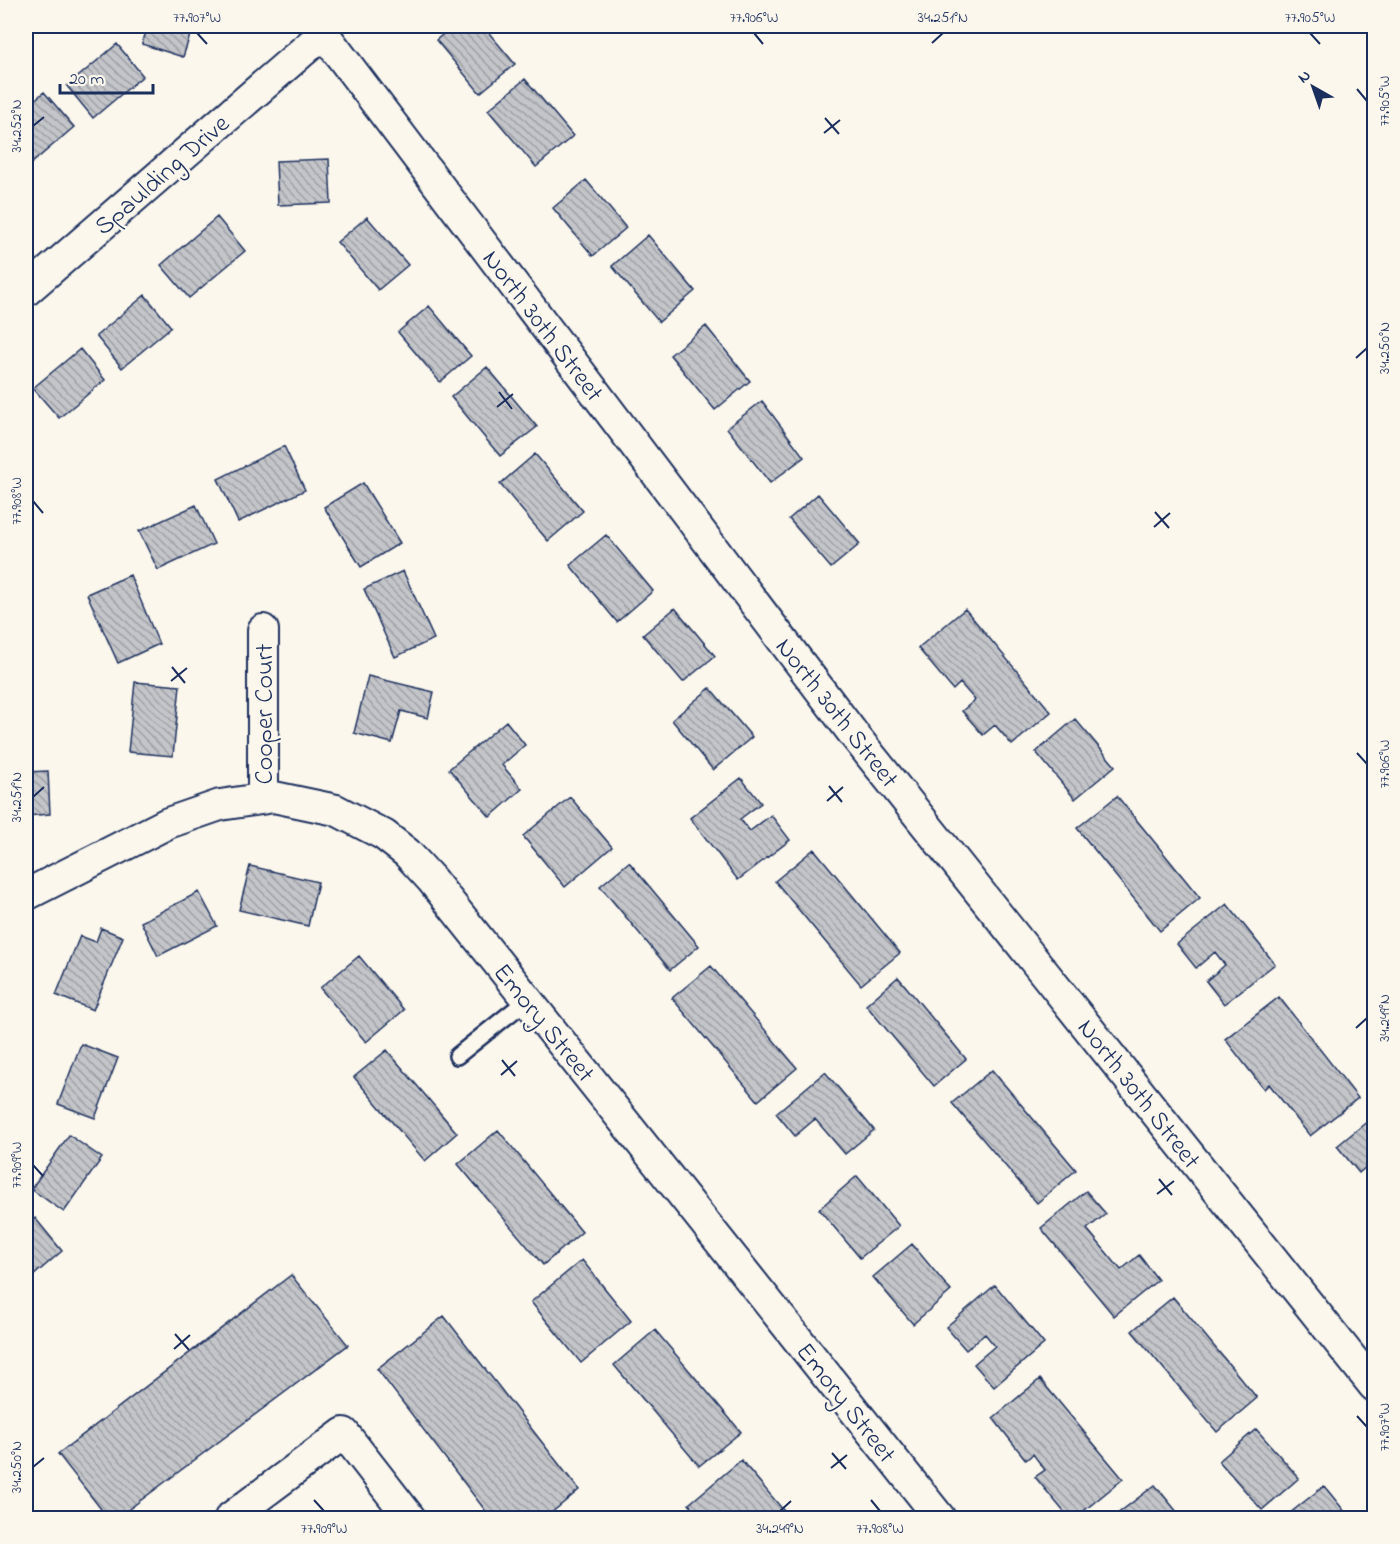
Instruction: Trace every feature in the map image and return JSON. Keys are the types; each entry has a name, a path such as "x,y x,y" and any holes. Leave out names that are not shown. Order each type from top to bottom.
{"street":[{"name":"Spaulding Drive","path":"26,291 321,29"},
{"name":"North 30th Street","path":"321,29 855,736 1374,1386"},
{"name":"Cooper Court","path":"263,630 263,798"},
{"name":"Emory Street","path":"26,895 168,823 220,805 274,797 336,810 384,835 431,879 940,1518"},
{"path":"230,1518 344,1432 410,1518"}],"lane":[{"path":"457,1056 527,1000"}],"building":[{"path":"148,26 193,26 183,57 142,44"},
{"path":"453,26 483,26 515,64 480,93 436,40"},
{"path":"117,44 143,76 93,118 67,86"},
{"path":"525,79 573,136 536,167 488,110"},
{"path":"44,92 74,127 26,168 26,107"},
{"path":"329,159 331,203 278,205 276,161"},
{"path":"586,180 626,228 593,256 553,208"},
{"path":"217,217 245,251 189,298 161,265"},
{"path":"367,217 408,265 378,290 337,242"},
{"path":"648,235 695,291 659,322 612,266"},
{"path":"145,295 171,327 122,368 96,336"},
{"path":"429,306 471,356 440,382 398,332"},
{"path":"706,326 750,381 715,410 670,355"},
{"path":"80,349 105,380 59,418 33,388"},
{"path":"487,367 537,427 500,456 451,397"},
{"path":"762,401 804,457 770,483 727,428"},
{"path":"284,446 305,490 238,522 218,479"},
{"path":"535,454 583,511 548,541 500,484"},
{"path":"363,483 400,543 361,567 324,507"},
{"path":"818,494 860,544 831,568 789,519"},
{"path":"196,505 214,544 158,570 139,531"},
{"path":"606,535 653,591 617,622 570,565"},
{"path":"403,571 434,639 395,657 364,589"},
{"path":"130,575 159,644 118,663 87,594"},
{"path":"675,608 715,656 683,682 643,635"},
{"path":"965,609 1051,712 1012,745 995,725 983,735 962,711 975,700 960,683 953,690 918,648"},
{"path":"368,676 434,692 428,718 401,711 392,743 354,733"},
{"path":"135,682 180,686 173,756 128,752"},
{"path":"710,688 752,737 713,770 672,720"},
{"path":"1075,719 1115,766 1075,799 1036,752"},
{"path":"506,721 525,745 502,765 522,789 490,817 449,769"},
{"path":"48,771 50,814 26,816 26,772"},
{"path":"741,778 761,803 740,819 750,831 771,815 790,840 738,880 690,818"},
{"path":"1117,796 1200,898 1160,931 1077,828"},
{"path":"570,797 612,847 565,887 523,836"},
{"path":"814,849 900,953 861,985 775,881"},
{"path":"629,862 699,946 670,970 600,886"},
{"path":"250,866 318,882 308,926 239,910"},
{"path":"199,892 217,926 158,956 141,922"},
{"path":"1227,904 1275,964 1224,1004 1206,981 1225,965 1215,952 1196,968 1177,944"},
{"path":"101,928 123,937 93,1010 56,995 80,936 96,942"},
{"path":"359,956 404,1010 366,1042 320,988"},
{"path":"711,966 797,1068 758,1101 672,998"},
{"path":"898,977 966,1059 934,1086 866,1005"},
{"path":"1279,997 1358,1098 1310,1136 1269,1084 1264,1089 1225,1039"},
{"path":"81,1044 118,1058 95,1118 58,1104"},
{"path":"387,1050 457,1133 425,1161 354,1077"},
{"path":"992,1070 1076,1170 1037,1203 952,1103"},
{"path":"825,1072 874,1130 845,1154 815,1119 795,1136 776,1113"},
{"path":"1374,1116 1374,1160 1359,1173 1337,1146"},
{"path":"498,1130 582,1232 543,1265 458,1164"},
{"path":"69,1135 102,1158 64,1212 31,1189"},
{"path":"857,1176 899,1226 860,1258 819,1209"},
{"path":"1086,1191 1106,1214 1087,1229 1121,1270 1139,1255 1158,1280 1114,1316 1041,1228"},
{"path":"35,1218 62,1251 26,1282 26,1227"},
{"path":"912,1244 951,1291 913,1324 873,1277"},
{"path":"582,1260 631,1321 581,1363 531,1302"},
{"path":"291,1275 348,1345 117,1518 108,1518 58,1454"},
{"path":"995,1285 1044,1344 994,1387 974,1364 995,1346 985,1334 966,1350 946,1327"},
{"path":"1173,1297 1257,1398 1217,1432 1132,1331"},
{"path":"444,1316 579,1490 545,1518 491,1518 377,1369"},
{"path":"655,1330 741,1432 699,1466 614,1365"},
{"path":"1040,1379 1123,1479 1075,1518 1069,1518 1035,1477 1045,1470 1033,1454 1026,1460 993,1418"},
{"path":"1256,1429 1299,1478 1262,1510 1219,1461"},
{"path":"741,1460 790,1518 701,1518 689,1504"},
{"path":"1155,1485 1182,1518 1112,1518"},
{"path":"1324,1486 1350,1518 1285,1517"}]}
